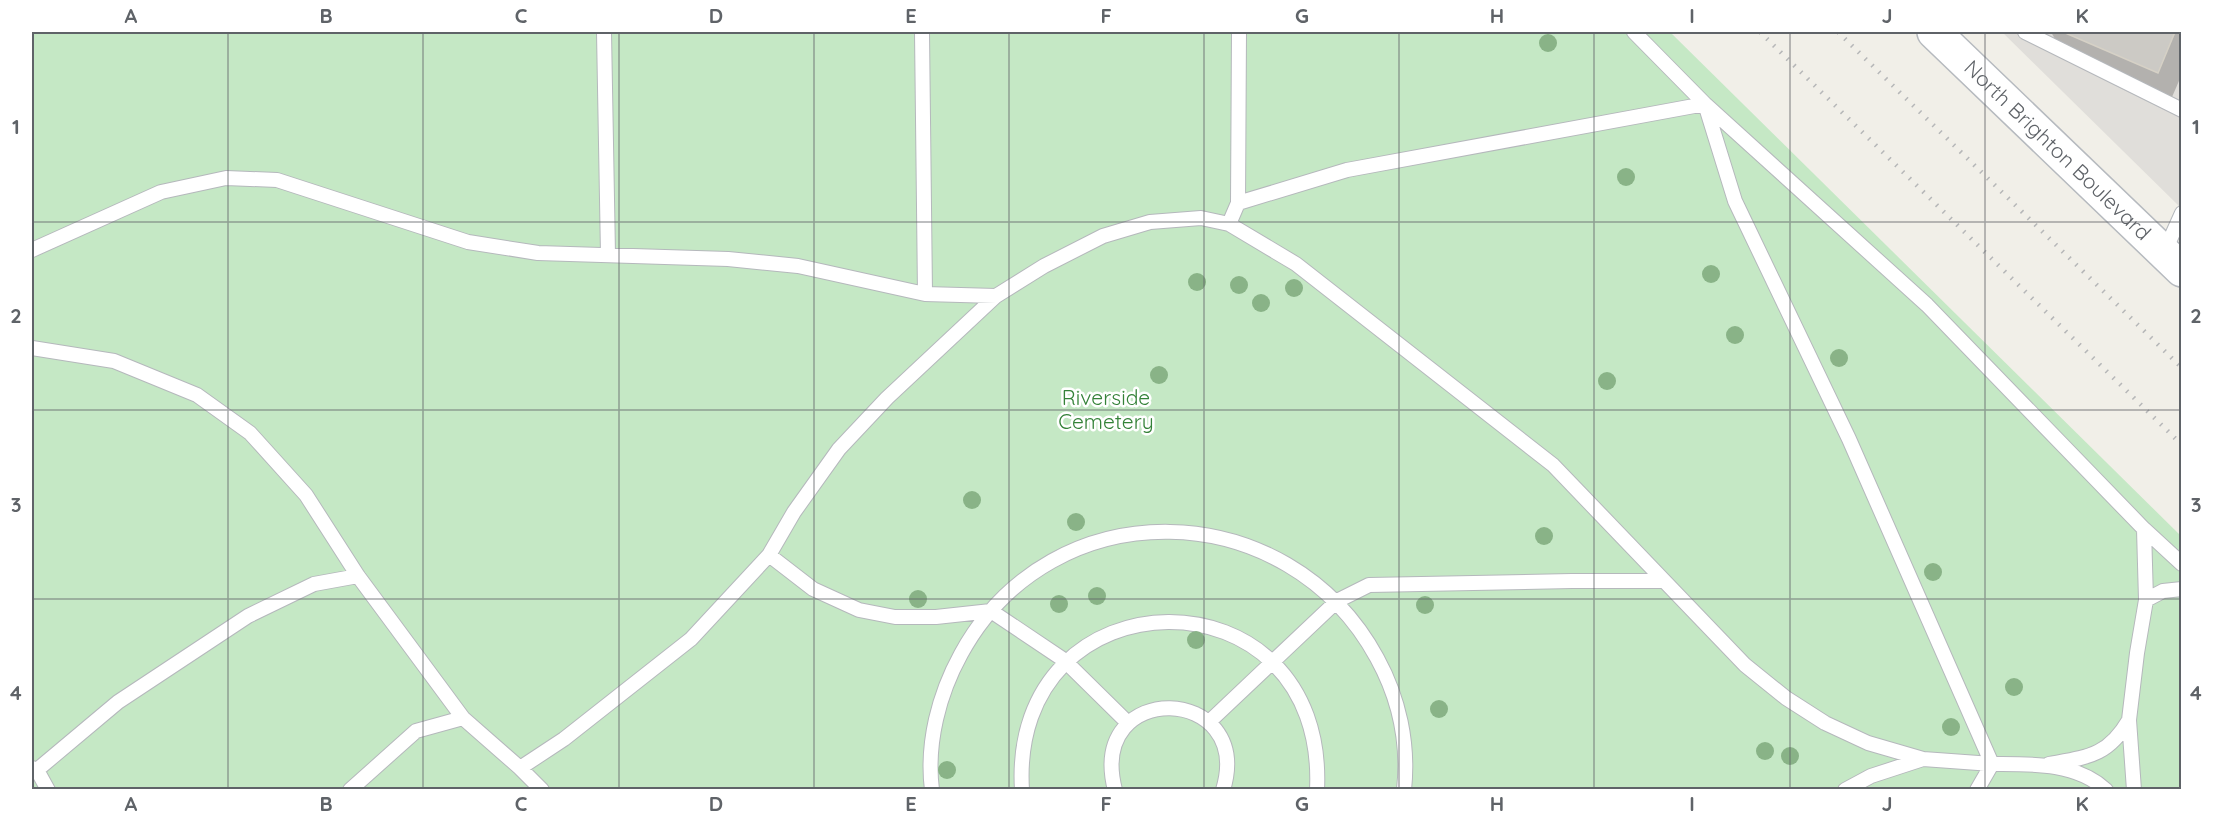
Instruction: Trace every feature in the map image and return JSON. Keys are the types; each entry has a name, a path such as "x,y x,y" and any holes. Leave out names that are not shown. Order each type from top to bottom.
{"main road":[{"name":"North Brighton Boulevard","path":"1934,32 2173,261"}],"lane":[{"path":"604,32 608,255"},
{"path":"922,32 925,294"},
{"path":"1229,224 1238,203 1239,32"},
{"path":"1634,32 1705,104 1927,305 2144,529 2181,564"},
{"path":"2025,32 2181,110"},
{"path":"1238,203 1347,170 1705,104"},
{"path":"1705,104 1735,201 1849,439 1992,764"},
{"path":"32,250 161,192 226,178 277,180 468,242 538,252 729,259 798,266 925,294 996,296"},
{"path":"2173,261 2181,213"},
{"path":"520,768 564,739 691,639 770,555 794,512 839,449 886,398 996,296 1044,266 1103,236 1150,222 1201,218 1229,224 1296,264 1553,465 1745,665 1786,698 1825,723 1868,743 1923,759 1992,764 2047,764 2090,757 2119,737 2129,720"},
{"path":"32,348 114,361 197,395 250,433 306,495 358,576 463,718 542,789"},
{"path":"2134,789 2129,720 2146,600 2144,529"},
{"path":"932,789 932,743 939,707 956,664 969,640 991,611 1019,584 1051,562 1086,546 1123,536 1162,531 1200,534 1238,542 1274,556 1307,576 1337,601 1366,638 1388,678 1401,723 1406,769 1404,789"},
{"path":"770,555 813,589 859,610 895,617 991,611 1067,662 1128,723"},
{"path":"48,789 34,769 118,702 248,616 314,585 358,576"},
{"path":"1209,722 1337,601 1369,585 1663,581"},
{"path":"2146,600 2163,591 2181,589"},
{"path":"1022,789 1020,769 1028,723 1044,691 1067,662 1083,648 1113,632 1146,622 1169,621 1191,622 1214,627 1255,648 1288,680 1310,721 1318,767 1317,789"},
{"path":"1115,789 1111,773 1111,755 1117,738 1128,723 1142,713 1160,708 1177,708 1194,713 1209,722 1220,737 1227,755 1227,774 1223,789"},
{"path":"350,789 416,731 463,718"},
{"path":"1845,789 1871,776 1923,759"},
{"path":"1977,789 1992,764"},
{"path":"2047,764 2094,779 2106,789"}],"shaded area":[{"path":"2002,32 2181,32 2181,208"}],"green space":[{"name":"Riverside Cemetery","path":"32,32 1670,32 2181,536 2181,789 32,789"}],"building":[{"path":"2063,32 2175,32 2158,73"}],"railway":[{"path":"1760,32 2182,445"},
{"path":"1838,32 2182,368"}]}
